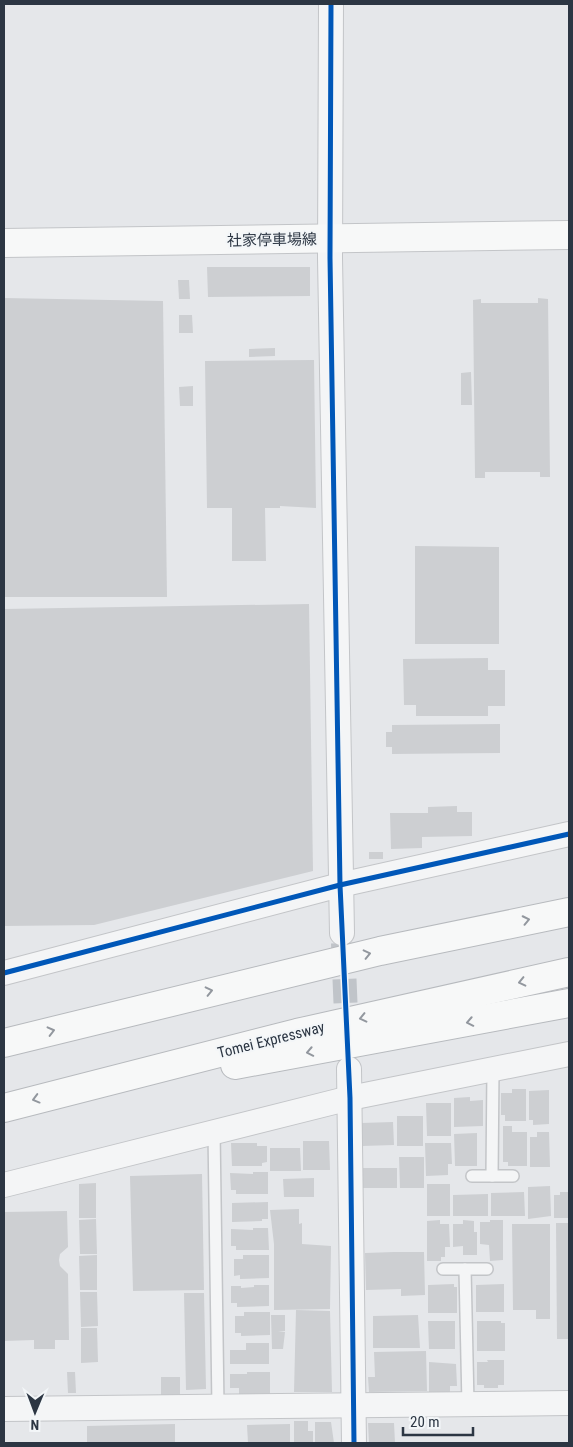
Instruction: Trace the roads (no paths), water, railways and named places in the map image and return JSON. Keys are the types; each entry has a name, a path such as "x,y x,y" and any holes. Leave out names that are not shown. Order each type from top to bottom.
{"main road":[{"name":"社家停車場線","path":"4,243 569,235"},
{"path":"4,1043 380,951 565,912"},
{"name":"Tomei Expressway","path":"4,1108 297,1033 569,972"},
{"path":"68,1091 275,1058 569,1003"}],"street":[{"path":"331,4 331,239 342,933"},
{"path":"4,973 340,886 569,834"},
{"path":"4,1185 350,1098 569,1054"},
{"path":"349,1068 354,1443"},
{"path":"4,1409 569,1403"}],"lane":[{"path":"492,1176 493,1069"},
{"path":"214,1131 218,1407"},
{"path":"472,1176 513,1176"},
{"path":"465,1269 468,1404"},
{"path":"444,1270 487,1269"}],"tunnel":[{"path":"343,943 347,1039"}]}
